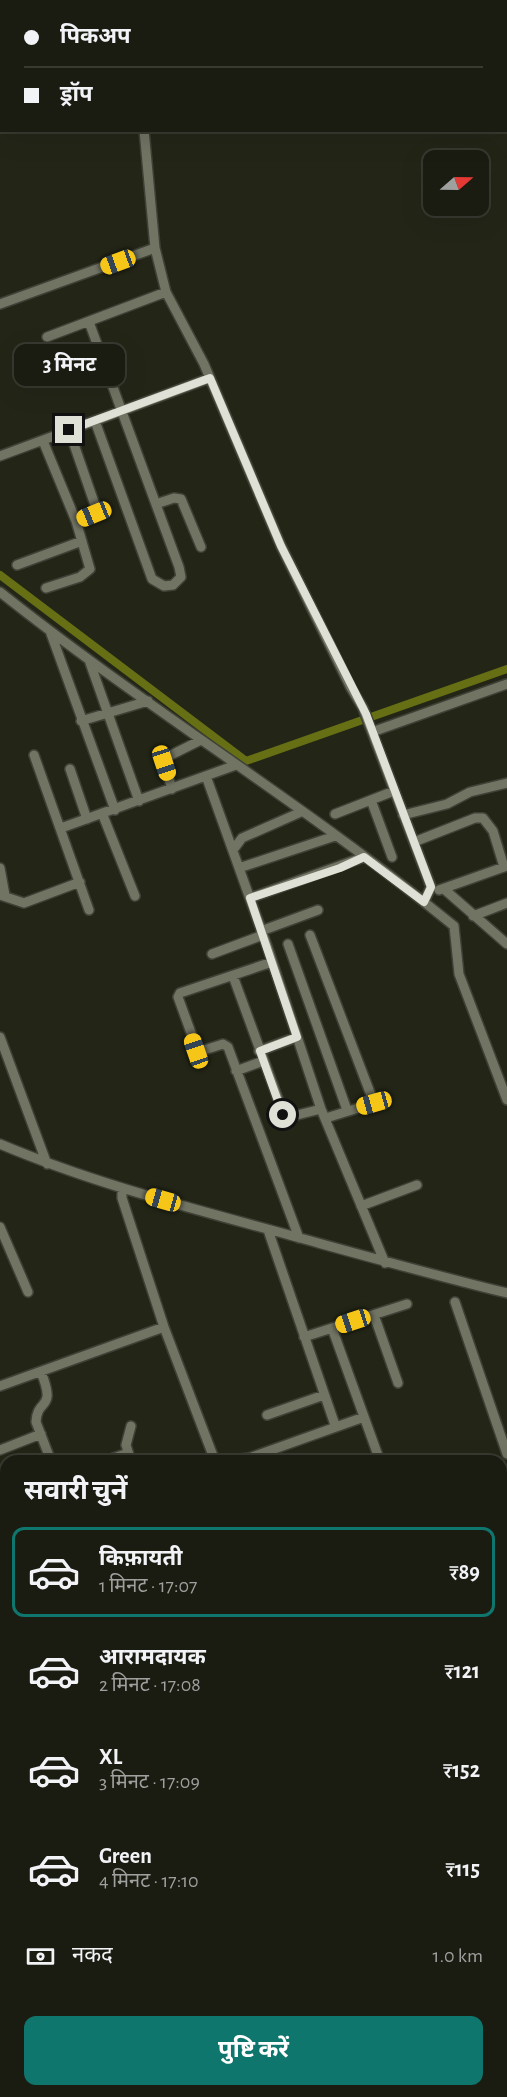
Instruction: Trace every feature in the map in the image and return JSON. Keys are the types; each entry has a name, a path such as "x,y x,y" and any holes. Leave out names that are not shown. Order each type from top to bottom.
{"street":[{"path":"144,132 155,248 166,292 210,378 281,546 366,714 423,862 428,896"},
{"path":"0,304 155,248"},
{"path":"47,337 166,292"},
{"path":"89,322 181,573 179,581 168,586 152,579 95,421"},
{"path":"0,456 210,378"},
{"path":"69,430 96,508 94,514 76,521"},
{"path":"43,441 76,521 90,566 88,572 46,588"},
{"path":"156,504 174,498 181,499 201,547"},
{"path":"17,565 82,541"},
{"path":"0,592 89,660 364,857 428,896 454,926 459,974 507,1100"},
{"path":"50,631 115,810"},
{"path":"89,660 139,801"},
{"path":"371,729 507,684"},
{"path":"81,720 148,701"},
{"path":"172,789 164,763 165,758 201,740"},
{"path":"34,755 89,910"},
{"path":"61,828 236,765"},
{"path":"70,769 87,819"},
{"path":"206,777 250,898 321,1109 385,1263"},
{"path":"403,815 447,804 470,792 507,783"},
{"path":"335,813 394,791"},
{"path":"371,800 392,857"},
{"path":"233,850 242,838 301,812"},
{"path":"102,813 135,896"},
{"path":"414,842 475,818 483,818 493,831 506,866 428,896"},
{"path":"239,868 335,836"},
{"path":"250,898 340,868 364,857"},
{"path":"0,868 2,895 24,903 80,882"},
{"path":"444,889 472,916 507,944"},
{"path":"472,916 507,903"},
{"path":"212,954 318,910"},
{"path":"310,935 374,1103"},
{"path":"288,944 347,1110"},
{"path":"272,962 180,993 178,996 196,1051 201,1052 226,1044 299,1238"},
{"path":"232,976 285,1118 321,1109"},
{"path":"0,1037 47,1164"},
{"path":"260,1051 297,1037"},
{"path":"236,1071 263,1061"},
{"path":"326,1118 384,1100"},
{"path":"0,1144 47,1164 122,1189 385,1263 507,1293"},
{"path":"361,1206 417,1185"},
{"path":"122,1189 122,1198 164,1327 213,1455"},
{"path":"0,1227 28,1292"},
{"path":"268,1230 335,1425"},
{"path":"455,1302 507,1454"},
{"path":"304,1337 408,1304"},
{"path":"374,1315 398,1383"},
{"path":"0,1386 164,1327"},
{"path":"332,1328 378,1455"},
{"path":"41,1372 49,1392 48,1400 36,1415 49,1455"},
{"path":"267,1415 324,1395"},
{"path":"260,1455 335,1425 364,1417"},
{"path":"129,1455 126,1445 131,1426"},
{"path":"0,1450 41,1434"}],"waterway":[{"path":"0,575 246,761 507,669"}],"route":[{"path":"69,430 210,378 233,439 281,546 366,714 431,887 424,902 364,857 340,868 250,898 297,1037 260,1051 283,1115"}]}
